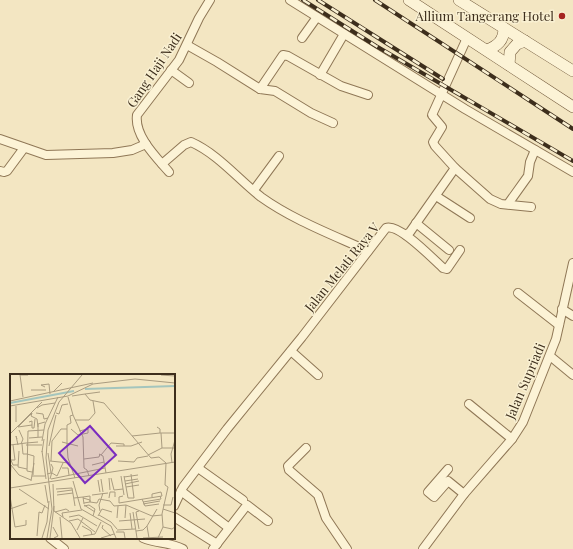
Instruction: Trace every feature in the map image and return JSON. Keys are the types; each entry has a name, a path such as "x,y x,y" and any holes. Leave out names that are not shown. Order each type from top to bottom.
{"main road":[{"path":"409,0 573,107"},
{"path":"459,0 573,71"},
{"path":"486,50 498,44 502,39 504,28"},
{"path":"509,65 510,52 513,47 525,41"}],"street":[{"name":"Gang Haji Nadi","path":"169,172 146,144 138,124 138,115 171,70 187,45 199,18 210,0"},
{"path":"290,0 441,94 573,172"},
{"path":"302,38 318,17"},
{"path":"320,75 344,34"},
{"path":"467,38 432,115 441,125 442,130 434,142 435,146 455,168 490,199 508,204 531,207"},
{"path":"187,45 218,62 260,89 275,91 304,109 333,123"},
{"path":"260,89 282,55 288,56 346,89 368,95"},
{"path":"171,70 189,83"},
{"path":"0,139 46,155 113,153 132,150 146,144"},
{"path":"162,164 184,145 191,142 222,163 254,190 286,212 368,252"},
{"path":"0,171 7,171 24,148"},
{"path":"508,204 528,176 530,162 535,150"},
{"path":"254,190 279,156"},
{"path":"455,168 406,235 443,268 447,269 450,267 460,250"},
{"path":"436,196 470,218"},
{"path":"416,223 449,250"},
{"name":"Jalan Melati Raya V","path":"175,504 181,491 227,429 291,351 368,252 383,230 388,227 406,235"},
{"name":"Jalan Supriadi","path":"423,549 464,494 512,438 523,422 550,356 560,325 562,309 573,264"},
{"path":"518,293 560,325"},
{"path":"562,309 573,316"},
{"path":"291,351 318,375"},
{"path":"550,356 573,375"},
{"path":"469,404 512,438"},
{"path":"306,448 288,466 289,470 318,495 326,518 347,549"},
{"path":"198,468 243,500"},
{"path":"448,469 428,492 434,497 448,481 464,494"},
{"path":"181,491 229,528"},
{"path":"175,518 215,546 248,504 268,521"},
{"path":"51,539 64,549"},
{"path":"145,539 157,544 170,543 183,549"}],"railway":[{"path":"303,0 376,46 573,161"},
{"path":"318,0 443,79"},
{"path":"375,0 573,129"}],"place":[{"name":"Allium Tangerang Hotel","path":"562,16"}]}
